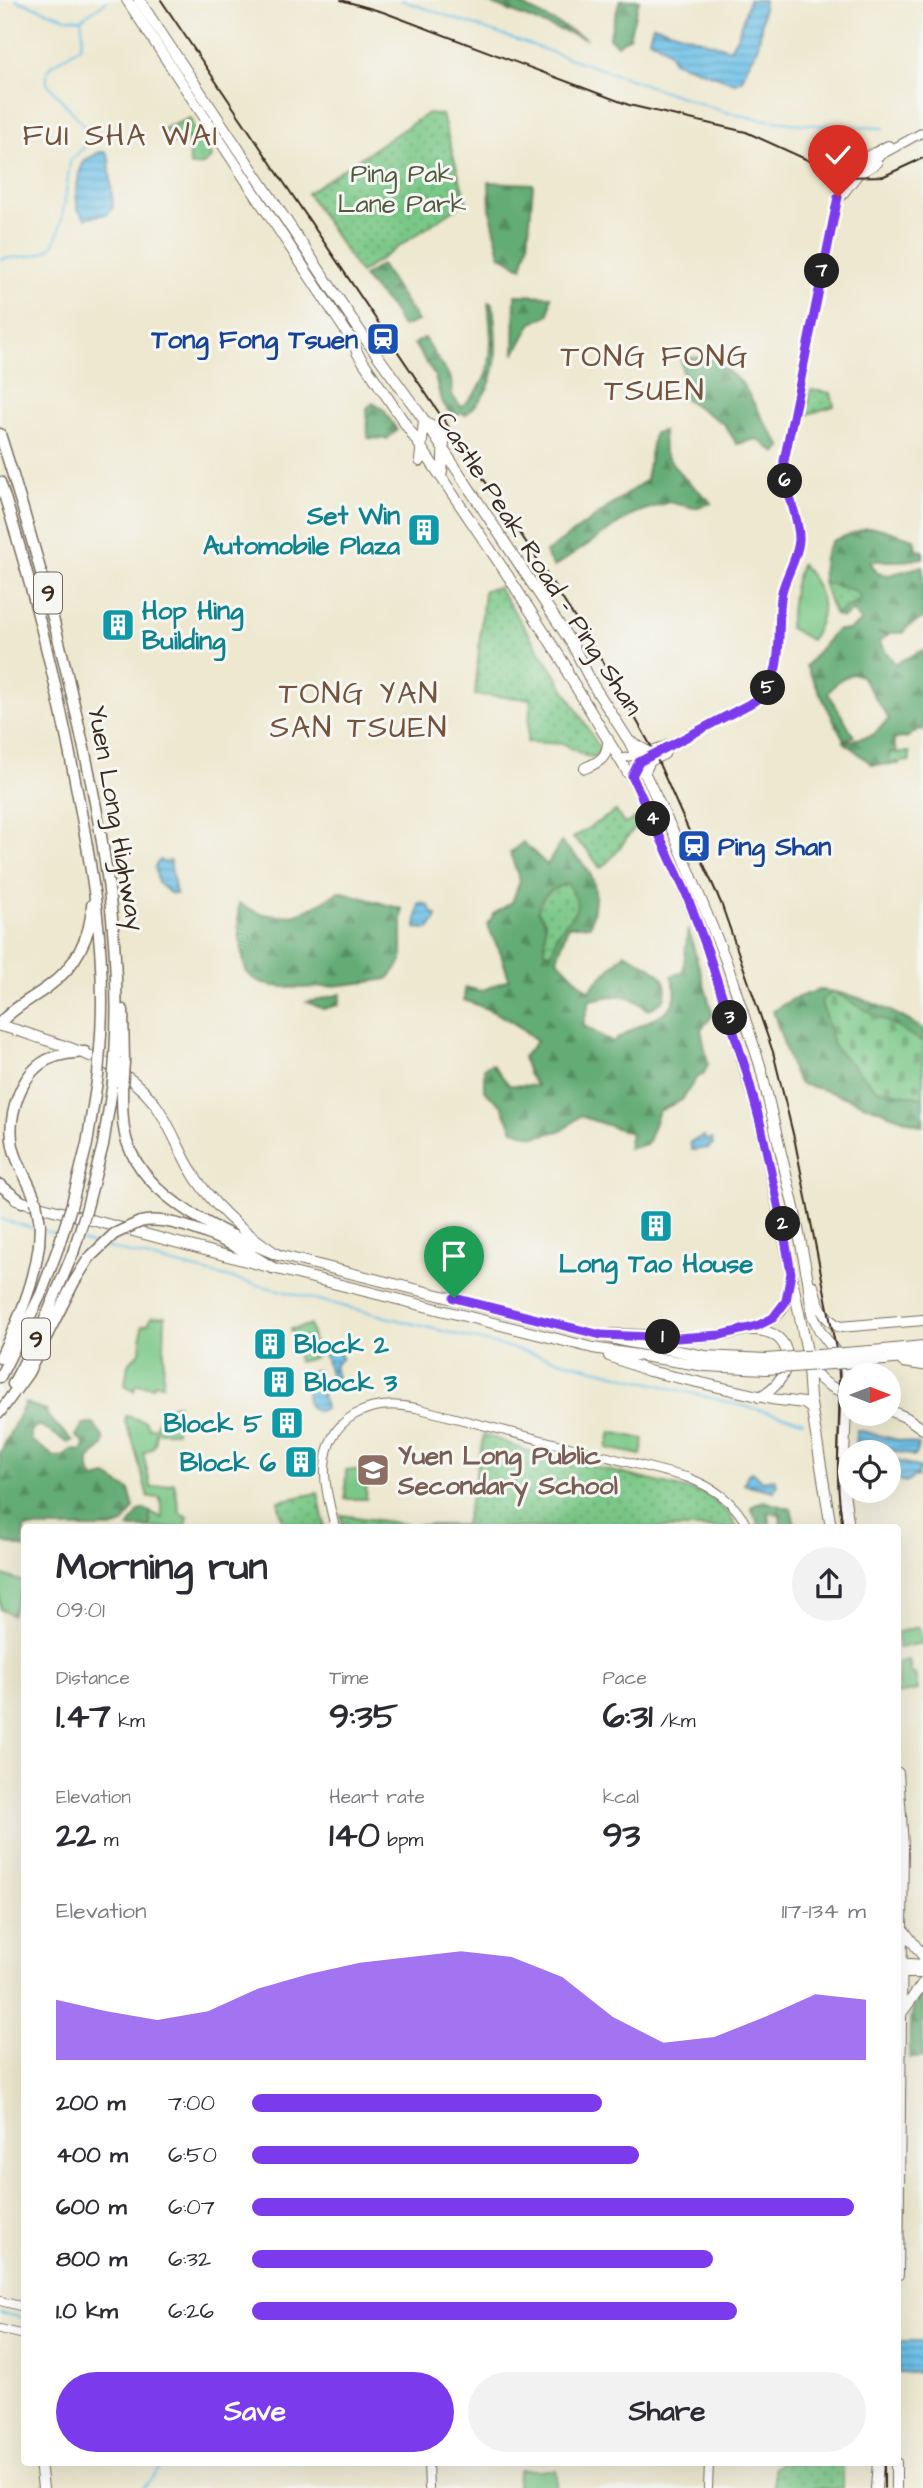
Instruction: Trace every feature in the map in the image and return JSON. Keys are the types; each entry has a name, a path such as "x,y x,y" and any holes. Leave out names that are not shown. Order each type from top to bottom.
{"highway":[{"name":"Yuen Long Highway","path":"0,435 57,628 85,753 111,893 118,980 119,1059 118,1085 73,1252 38,1336 0,1410"},
{"name":"Yuen Long Highway","path":"0,482 36,608 80,804 96,896 101,958 100,1049 87,1144 71,1207 41,1294 0,1377"},
{"path":"3,1021 57,980 83,945 92,910 87,843"},
{"path":"0,1358 34,1278 39,1245 40,1224 36,1202 13,1146 12,1125 17,1101 29,1077 43,1062 57,1055 85,1052"},
{"path":"118,1085 126,1139 151,1180 185,1208 209,1223 236,1238 278,1255"},
{"path":"0,1185 22,1202"},
{"path":"0,1410 28,1373 89,1258 114,1234 140,1222 156,1220 183,1225 256,1257 273,1268"}],"main road":[{"name":"Castle Peak Road – Ping Shan","path":"127,0 565,665 626,767 686,893 730,1018 761,1126 807,1352 812,1410 830,1524"},
{"name":"Castle Peak Road – Ping Shan","path":"139,0 364,337 442,447 572,644 593,685 629,741 702,899 738,994 777,1130 816,1324 844,1363"},
{"path":"420,461 424,421 446,435 442,447 444,466 441,476"},
{"path":"585,768 605,756 608,739"},
{"path":"626,767 647,751 629,741"},
{"path":"644,773 650,761 664,754 668,745"},
{"path":"3,1021 85,1052 118,1070 141,1088 164,1118 188,1165 213,1202 236,1224 278,1255 676,1352 766,1364"},
{"path":"0,1191 22,1202 593,1348 705,1366 923,1356"},
{"path":"741,1331 769,1321 781,1311 788,1293 791,1273"},
{"path":"808,1280 813,1285 825,1316 840,1327 923,1320"},
{"path":"601,1335 693,1338 758,1330 771,1334 782,1344 787,1356 784,1376 774,1388 759,1397"},
{"path":"886,1357 902,1348 923,1345"},
{"path":"593,1348 649,1371 759,1397 804,1403 812,1410"},
{"path":"807,1352 818,1377 838,1389"},
{"path":"886,1357 923,1365"},
{"path":"901,1415 923,1429"},
{"name":"Castle Peak Road – Ping Shan","path":"845,1426 843,1484 848,1524"},
{"path":"901,1808 901,1948"},
{"path":"902,1927 923,1956"},
{"path":"901,1968 923,1965"},
{"path":"901,1968 923,1973"},
{"path":"902,2011 923,1983"},
{"path":"901,1990 901,2077"},
{"path":"40,2466 43,2488"},
{"path":"876,2488 878,2466"},
{"path":"896,2488 897,2466"}],"street":[{"path":"894,148 923,132"},
{"path":"647,751 668,745 757,700 767,690 773,677 782,592 799,539 786,487 784,461 838,197 850,167 888,145 894,148"},
{"path":"838,201 858,175 893,154 894,148"},
{"path":"626,767 637,758 663,750 668,745"},
{"path":"334,1524 325,1477 326,1459 334,1435 357,1413 378,1405 398,1405 502,1429 696,1481 721,1494 735,1507 746,1524"},
{"path":"0,2301 21,2306"},
{"path":"0,2329 21,2334"},
{"path":"428,2466 429,2488"},
{"path":"708,2488 709,2466"}],"green space":[{"path":"482,0 512,0 587,39 545,25"},
{"path":"620,0 639,0 629,37 617,45 609,38"},
{"name":"Ping Pak Lane Park","path":"428,113 442,115 466,201 360,273 307,193"},
{"path":"190,118 196,135 169,145 163,129"},
{"path":"200,138 212,157 203,165 190,166 188,140"},
{"path":"489,182 533,184 528,245 522,268 500,255 490,208"},
{"path":"381,265 418,321 402,327 391,308 363,277"},
{"path":"515,295 551,296 549,314 531,324 514,355"},
{"path":"488,302 493,304 496,336 492,378 477,403 465,415 462,412 453,418 441,400 435,376 414,344 424,338 451,379 452,395 461,407 473,396 487,372 491,346"},
{"path":"710,357 742,383 782,447 776,453 757,439 737,444 724,424 685,399 681,358"},
{"path":"811,390 831,393 834,406 805,415"},
{"path":"373,403 383,409 397,430 387,439 368,438 367,408"},
{"path":"663,431 664,452 681,475 712,503 694,508 669,502 635,513 554,567 545,553 646,480 654,433"},
{"path":"866,528 879,528 914,539 916,549 923,551 923,558 870,561 877,573 889,575 923,566 923,618 906,628 904,633 877,633 888,635 879,642 895,664 923,650 923,730 919,729 906,738 893,739 899,764 873,765 844,742 873,735 889,719 861,676 853,673 839,680 828,693 854,736 844,740 806,666 836,630 848,630 861,622 853,611 843,618 835,615 825,587 823,568 832,541"},
{"path":"801,564 815,582 822,600 821,619 811,640 789,628 794,588"},
{"path":"823,583 854,590 861,598 835,615"},
{"path":"498,587 599,747 599,753 593,757 585,756 564,744 527,742 531,699 475,695 484,590"},
{"path":"909,752 910,761 890,763 889,753"},
{"path":"616,811 624,824 638,818 640,822 600,868 588,851 573,838"},
{"path":"523,842 547,865 561,842 581,861 592,878 595,898 590,926 568,926 557,959 588,991 625,953 649,966 665,984 662,1002 648,1010 627,997 590,1000 583,1025 612,1042 670,1008 675,995 671,976 683,972 688,929 713,1015 701,1029 708,1064 703,1075 697,1077 682,1100 659,1111 647,1144 628,1149 631,1133 580,1116 563,1130 535,1137 513,1130 502,1106 484,1091 484,1068 492,1064 509,1085 537,1086 528,1074 523,1057 537,1041 503,1017 464,1000 465,987 481,991 509,979 487,925 495,913 512,902 520,881 510,853"},
{"path":"567,883 577,907 549,953 545,951 545,921 538,911 539,905 548,893"},
{"path":"339,891 402,909 402,961 388,979 291,988 257,981 247,972 239,929 239,903 266,915 290,915 302,912"},
{"path":"819,990 847,994 873,1003 923,1029 923,1126 800,1084 793,1072 773,1011 793,999"},
{"path":"833,992 923,1042 923,1098 876,1089 834,1047 821,1001"},
{"path":"341,994 339,1005 323,1009 307,1002"},
{"path":"165,1316 163,1384 155,1383 153,1387 136,1384 134,1391 125,1385 128,1364 140,1352 142,1326 149,1323 151,1317"},
{"path":"310,1325 317,1357 298,1362 291,1329"},
{"path":"25,1403 46,1410 48,1417 73,1441 68,1443 39,1425 31,1430 31,1440 55,1457 64,1457 72,1449 80,1451 85,1448 76,1436 83,1424 94,1424 104,1439 103,1446 89,1459 89,1470 94,1479 107,1476 129,1490 134,1508 123,1524 21,1524 21,1547 4,1542 0,1532 0,1453"},
{"path":"178,1404 176,1432 156,1432 154,1446 143,1453 151,1488 174,1483 180,1513 188,1517 186,1524 150,1524 150,1512 163,1518 160,1498 148,1497 125,1422 126,1416 145,1421 149,1428 156,1427 160,1410 169,1410 172,1405"},
{"path":"611,1432 644,1439 641,1455 607,1448"},
{"path":"484,1434 525,1450 706,1494 729,1514 735,1524 465,1524"},
{"path":"346,1470 367,1470 366,1499 345,1499"},
{"path":"318,1493 324,1524 283,1524 278,1501"},
{"path":"763,1501 791,1509 795,1524 781,1524 780,1514 769,1513 770,1524 758,1524 751,1507"},
{"path":"145,1509 150,1512 150,1524 131,1524 139,1511"},
{"path":"341,1515 404,1524 342,1524"},
{"path":"0,1574 21,1581 21,1590 12,1615 0,1609"},
{"path":"919,1627 923,1643 901,1647 901,1631"},
{"path":"909,1660 911,1674 915,1674 918,1690 901,1693 901,1661"},
{"path":"923,1993 923,2058 910,2058 911,2015"},
{"path":"843,2466 843,2488 774,2488 774,2468"},
{"path":"518,2470 556,2470 556,2488 517,2488"}],"water":[{"path":"749,0 764,0 760,35 757,49 742,80 735,83 673,61 667,50 649,39 653,25 730,49 738,35"},
{"path":"100,152 106,152 109,159 113,207 107,214 85,218 78,209 76,194 79,174 84,161"},
{"path":"160,860 164,863 170,861 176,894 170,893 158,883 155,866"},
{"path":"419,903 428,905 437,915 429,929 416,928"},
{"path":"704,1136 705,1140 712,1139 713,1145 692,1150 690,1142"},
{"path":"330,1348 338,1350 342,1358 334,1366 337,1378 332,1381 324,1352"},
{"path":"317,1370 325,1409 316,1411 308,1403 307,1396 311,1385 308,1372"},
{"path":"857,1430 898,1440 855,1440"},
{"path":"901,1441 919,1445 915,1456 901,1453"},
{"path":"901,1462 920,1468 917,1477 914,1476 908,1482 903,1481"},
{"path":"752,1472 762,1481 774,1479 777,1484 774,1491 744,1484 748,1474"},
{"path":"901,2341 923,2341 923,2373 901,2372"}],"waterway":[{"path":"16,0 66,18 81,19 107,1"},
{"path":"401,0 725,112 784,122 884,128"},
{"path":"0,259 37,254 48,250 53,244 61,223 70,162 92,136 47,83 47,71 52,65 80,47 83,35 81,19"},
{"path":"0,1219 36,1229"},
{"path":"45,1231 57,1234"},
{"path":"82,1241 97,1245"},
{"path":"106,1247 803,1421"},
{"path":"0,2313 21,2317"},
{"path":"143,2488 162,2466"}],"tram line":[{"path":"161,0 530,548 613,678 652,748 721,903 773,1052 795,1142 838,1359 838,1484 842,1524"},
{"path":"341,0 383,12 629,105 746,132 845,177 884,176 923,158"},
{"path":"884,2466 884,2488"}],"place":[{"name":"Tong Fong Tsuen","path":"383,339"},
{"name":"Set Win Automobile Plaza","path":"424,530"},
{"name":"Hop Hing Building","path":"118,625"},
{"name":"Ping Shan","path":"694,846"},
{"name":"Long Tao House","path":"656,1226"},
{"name":"Block 2","path":"270,1344"},
{"name":"Block 3","path":"279,1382"},
{"name":"Block 5","path":"287,1423"},
{"name":"Block 6","path":"301,1462"},
{"name":"Yuen Long Public Secondary School","path":"373,1470"}],"district":[{"name":"FUI SHA WAI","path":"121,135"},
{"name":"TONG FONG TSUEN","path":"655,373"},
{"name":"TONG YAN SAN TSUEN","path":"359,710"}],"route":[{"path":"454,1298 601,1335 677,1338 721,1335 757,1326 773,1318 781,1311 786,1301 791,1273 761,1126 746,1070 686,893 632,776 639,762 757,700 767,690 773,677 782,592 799,539 784,478 784,461 838,197"}]}
